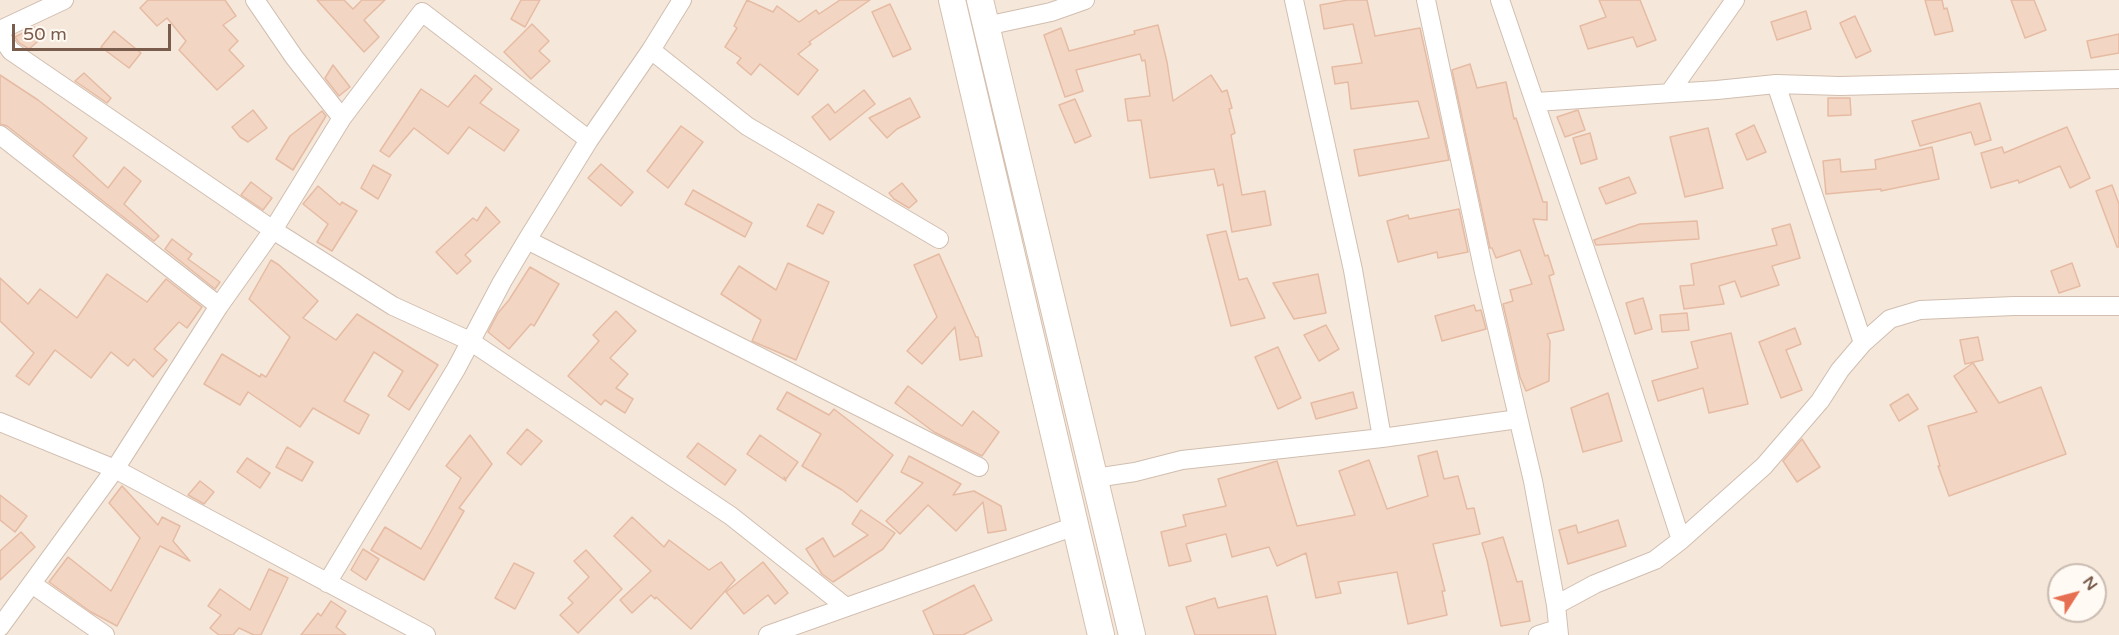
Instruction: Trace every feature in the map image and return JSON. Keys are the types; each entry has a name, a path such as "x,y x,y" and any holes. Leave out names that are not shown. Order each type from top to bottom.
{"main road":[{"path":"952,0 1101,635"},
{"path":"980,0 1132,635"}],"street":[{"path":"0,30 64,0"},
{"path":"255,0 294,57 342,118"},
{"path":"327,583 456,369 527,240 589,140 651,50 682,0"},
{"path":"986,26 1051,12 1085,0"},
{"path":"1294,0 1353,270 1382,438"},
{"path":"1426,0 1484,272 1533,481 1556,605 1558,632 1538,635"},
{"path":"1500,0 1610,319 1681,540"},
{"path":"1670,92 1735,0"},
{"path":"0,627 115,469 219,306 273,230 342,118 422,12 589,140"},
{"path":"0,35 11,51 273,230 393,306 470,341 731,516 846,607"},
{"path":"651,50 747,126 939,239"},
{"path":"1536,102 1776,84 1840,86 2119,79"},
{"path":"1776,84 1863,343"},
{"path":"0,135 219,306"},
{"path":"527,240 979,467"},
{"path":"1556,605 1596,584 1655,560 1681,540 1764,466 1820,401 1840,370 1863,343 1890,319 1920,310 2014,306 2119,306"},
{"path":"1095,478 1134,472 1182,460 1382,438 1518,419"},
{"path":"0,422 115,469 426,635"},
{"path":"768,635 806,629 846,607 1075,526"},
{"path":"32,584 105,635"}],"shaded area":[{"path":"0,0 2119,0 2119,635 0,635"}],"building":[{"path":"148,0 225,0 236,16 223,25 238,41 229,50 244,66 217,90 179,50 186,41 167,18 157,26 140,8"},
{"path":"317,0 344,0 353,9 362,0 385,0 364,20 379,37 364,52"},
{"path":"521,0 540,0 525,27 511,19"},
{"path":"747,0 773,12 777,6 799,22 816,10 819,14 840,0 870,0 809,42 811,44 798,54 818,70 798,95 760,64 751,75 737,63 741,58 725,47 737,28 734,26"},
{"path":"1348,0 1367,0 1375,36 1420,28 1449,160 1359,176 1354,150 1429,138 1418,101 1351,109 1348,82 1335,84 1332,67 1362,63 1353,24 1324,29 1320,5"},
{"path":"1599,0 1640,0 1656,40 1637,47 1633,37 1588,49 1580,26 1606,17"},
{"path":"1925,0 1942,0 1944,9 1947,8 1953,31 1935,35"},
{"path":"2011,0 2034,0 2046,30 2025,38"},
{"path":"890,4 911,49 893,57 872,12"},
{"path":"1806,11 1811,29 1777,40 1771,22"},
{"path":"1855,16 1871,51 1856,58 1840,23"},
{"path":"532,24 549,41 539,51 550,61 531,79 504,52"},
{"path":"1158,25 1173,101 1211,75 1222,92 1227,90 1235,133 1231,135 1242,195 1265,191 1271,225 1232,232 1223,184 1218,186 1214,169 1150,178 1141,120 1128,121 1125,99 1150,96 1145,60 1142,61 1140,54 1076,70 1083,91 1065,97 1044,35 1061,28 1069,51 1135,34 1134,31"},
{"path":"34,27 44,36 29,49 19,43 15,37"},
{"path":"114,31 141,53 129,68 101,47"},
{"path":"2119,34 2119,53 2091,58 2087,41"},
{"path":"1470,64 1477,88 1506,82 1514,119 1516,118 1543,202 1547,202 1547,220 1533,219 1545,256 1548,255 1554,274 1549,276 1564,330 1547,334 1550,341 1549,381 1526,391 1520,377 1503,304 1513,301 1510,290 1532,284 1520,250 1496,258 1490,248 1452,70"},
{"path":"333,65 350,87 339,96 325,78"},
{"path":"84,73 111,98 107,103 75,81"},
{"path":"0,75 38,100 87,138 73,156 108,188 124,167 141,181 124,204 159,236 154,241 7,126 0,124"},
{"path":"475,75 492,89 480,103 519,130 504,151 469,127 448,154 414,128 389,157 380,151 421,89 448,107"},
{"path":"864,90 875,104 830,140 812,117 828,104 835,113"},
{"path":"910,98 920,117 897,129 887,138 869,118"},
{"path":"1828,98 1850,98 1851,115 1828,116"},
{"path":"1075,99 1091,136 1075,143 1059,105"},
{"path":"1980,103 1991,140 1975,145 1971,132 1920,146 1912,121"},
{"path":"253,110 267,128 248,142 240,137 232,127"},
{"path":"1578,110 1585,130 1565,137 1557,117"},
{"path":"322,111 326,116 293,170 276,159 290,136"},
{"path":"1754,125 1766,152 1747,160 1736,134"},
{"path":"681,126 703,142 668,188 647,171"},
{"path":"2067,127 2090,178 2070,188 2060,166 2019,183 2018,180 1991,188 1981,153 2002,147 2004,153"},
{"path":"1708,128 1723,188 1685,197 1670,137"},
{"path":"1590,133 1597,159 1581,164 1573,138"},
{"path":"1932,147 1939,179 1881,191 1881,189 1826,194 1823,161 1840,159 1841,172 1876,169 1875,160"},
{"path":"601,164 633,192 621,206 588,178"},
{"path":"373,165 391,175 378,199 361,188"},
{"path":"1629,177 1636,193 1606,204 1599,188"},
{"path":"251,182 272,198 263,210 241,195"},
{"path":"902,183 917,201 909,208 889,193"},
{"path":"2112,185 2119,204 2119,247 2117,247 2096,191"},
{"path":"318,186 340,205 342,202 357,211 332,251 317,242 328,224 303,204"},
{"path":"693,190 752,223 745,237 685,204"},
{"path":"818,204 834,212 823,234 807,226"},
{"path":"486,207 500,222 465,255 471,261 457,274 436,252 473,218 477,221"},
{"path":"1459,209 1468,252 1438,258 1437,252 1398,262 1387,221 1408,215 1409,219"},
{"path":"1697,221 1699,239 1596,245 1594,240 1640,224"},
{"path":"1790,224 1800,258 1772,266 1779,285 1741,297 1735,281 1719,286 1724,304 1684,309 1680,286 1694,285 1691,264 1777,245 1772,229"},
{"path":"1226,231 1239,280 1247,278 1265,318 1231,326 1207,235"},
{"path":"172,239 192,254 188,259 220,282 215,289 165,249"},
{"path":"939,254 976,337 978,337 982,356 960,360 955,327 922,364 907,351 937,317 914,265"},
{"path":"271,260 318,301 303,318 336,340 357,314 438,365 409,410 388,396 403,371 374,352 344,401 369,415 359,434 313,408 300,427 248,392 240,405 204,384 222,354 260,377 261,374 266,377 290,337 249,299"},
{"path":"788,263 829,282 796,360 752,341 761,320 721,294 739,266 776,290"},
{"path":"2072,263 2080,286 2059,293 2051,271"},
{"path":"530,267 559,284 534,326 531,324 509,349 488,332 498,313"},
{"path":"107,274 147,302 166,279 202,307 187,328 179,322 154,349 167,360 153,377 134,359 128,366 111,352 91,378 55,350 29,385 16,376 34,353 0,321 0,278 28,304 40,289 77,318"},
{"path":"1318,274 1326,313 1294,319 1273,283"},
{"path":"1643,298 1652,329 1635,334 1626,303"},
{"path":"1474,305 1476,311 1481,310 1486,329 1442,341 1435,316"},
{"path":"616,311 636,331 610,358 628,374 616,388 633,399 625,413 605,400 601,405 568,376 599,341 593,335"},
{"path":"1687,313 1689,330 1662,332 1660,315"},
{"path":"1326,325 1339,349 1319,361 1304,335"},
{"path":"1795,328 1801,344 1786,350 1802,390 1781,398 1759,342"},
{"path":"1731,333 1748,404 1709,413 1703,388 1658,401 1652,381 1698,368 1691,342"},
{"path":"1978,337 1983,360 1965,364 1960,340"},
{"path":"1278,347 1301,398 1278,409 1255,357"},
{"path":"1973,363 1999,403 2041,387 2066,454 1949,496 1938,466 1940,466 1928,426 1977,412 1954,376"},
{"path":"908,386 962,426 973,411 999,432 982,456 934,432 895,403"},
{"path":"787,392 829,415 834,409 893,455 857,502 842,490 802,466 821,434 777,409"},
{"path":"1353,392 1357,408 1316,419 1311,403"},
{"path":"1608,393 1622,441 1583,452 1571,408"},
{"path":"1908,394 1918,409 1899,421 1890,405"},
{"path":"527,429 542,441 521,465 507,453"},
{"path":"470,435 492,464 459,508 464,511 424,580 371,550 385,527 421,549 461,478 446,466"},
{"path":"760,435 798,462 786,479 784,477 786,481 747,454"},
{"path":"1802,439 1820,467 1797,482 1783,461"},
{"path":"698,443 736,470 725,485 687,457"},
{"path":"287,447 313,462 302,481 276,467"},
{"path":"1437,451 1444,479 1458,476 1467,509 1474,508 1480,534 1433,544 1445,591 1442,591 1447,615 1408,624 1397,572 1338,582 1341,593 1316,598 1306,553 1277,566 1269,547 1232,557 1226,534 1186,544 1191,561 1169,566 1161,532 1186,526 1183,515 1226,506 1218,479 1277,461 1297,526 1355,515 1339,471 1369,460 1387,509 1428,496 1418,456"},
{"path":"909,456 961,484 953,495 974,491 1001,506 1006,530 988,533 983,502 956,531 928,505 900,534 886,521 923,483 901,472"},
{"path":"247,458 270,473 260,488 237,472"},
{"path":"200,481 214,492 204,504 188,495"},
{"path":"122,486 158,525 162,517 180,526 173,541 190,561 160,546 117,626 91,612 49,582 68,557 111,591 140,538 109,503"},
{"path":"0,495 27,516 15,532 0,520"},
{"path":"861,510 895,533 883,549 833,582 822,574 806,549 823,538 834,557 868,535 852,524"},
{"path":"632,517 664,547 669,540 709,570 721,562 735,580 691,629 656,597 655,599 651,595 632,613 620,600 651,571 614,536"},
{"path":"1618,520 1626,546 1568,564 1559,530 1576,525 1578,533"},
{"path":"21,532 35,547 0,580 0,551"},
{"path":"1503,537 1517,582 1522,581 1530,621 1501,626 1482,543"},
{"path":"363,549 379,559 366,580 351,570"},
{"path":"586,550 622,589 578,633 560,615 573,603 568,598 589,577 574,561"},
{"path":"763,562 788,593 775,604 768,595 744,614 726,592"},
{"path":"514,563 534,573 515,609 495,598"},
{"path":"269,569 288,578 261,635 254,635 239,628 233,635 219,635 210,628 221,615 208,606 220,589 250,610"},
{"path":"974,585 992,620 963,635 934,635 923,611"},
{"path":"1267,596 1276,635 1195,635 1186,607 1215,598 1218,608"},
{"path":"331,601 346,611 336,627 346,635 301,635 318,613 321,616"}]}
